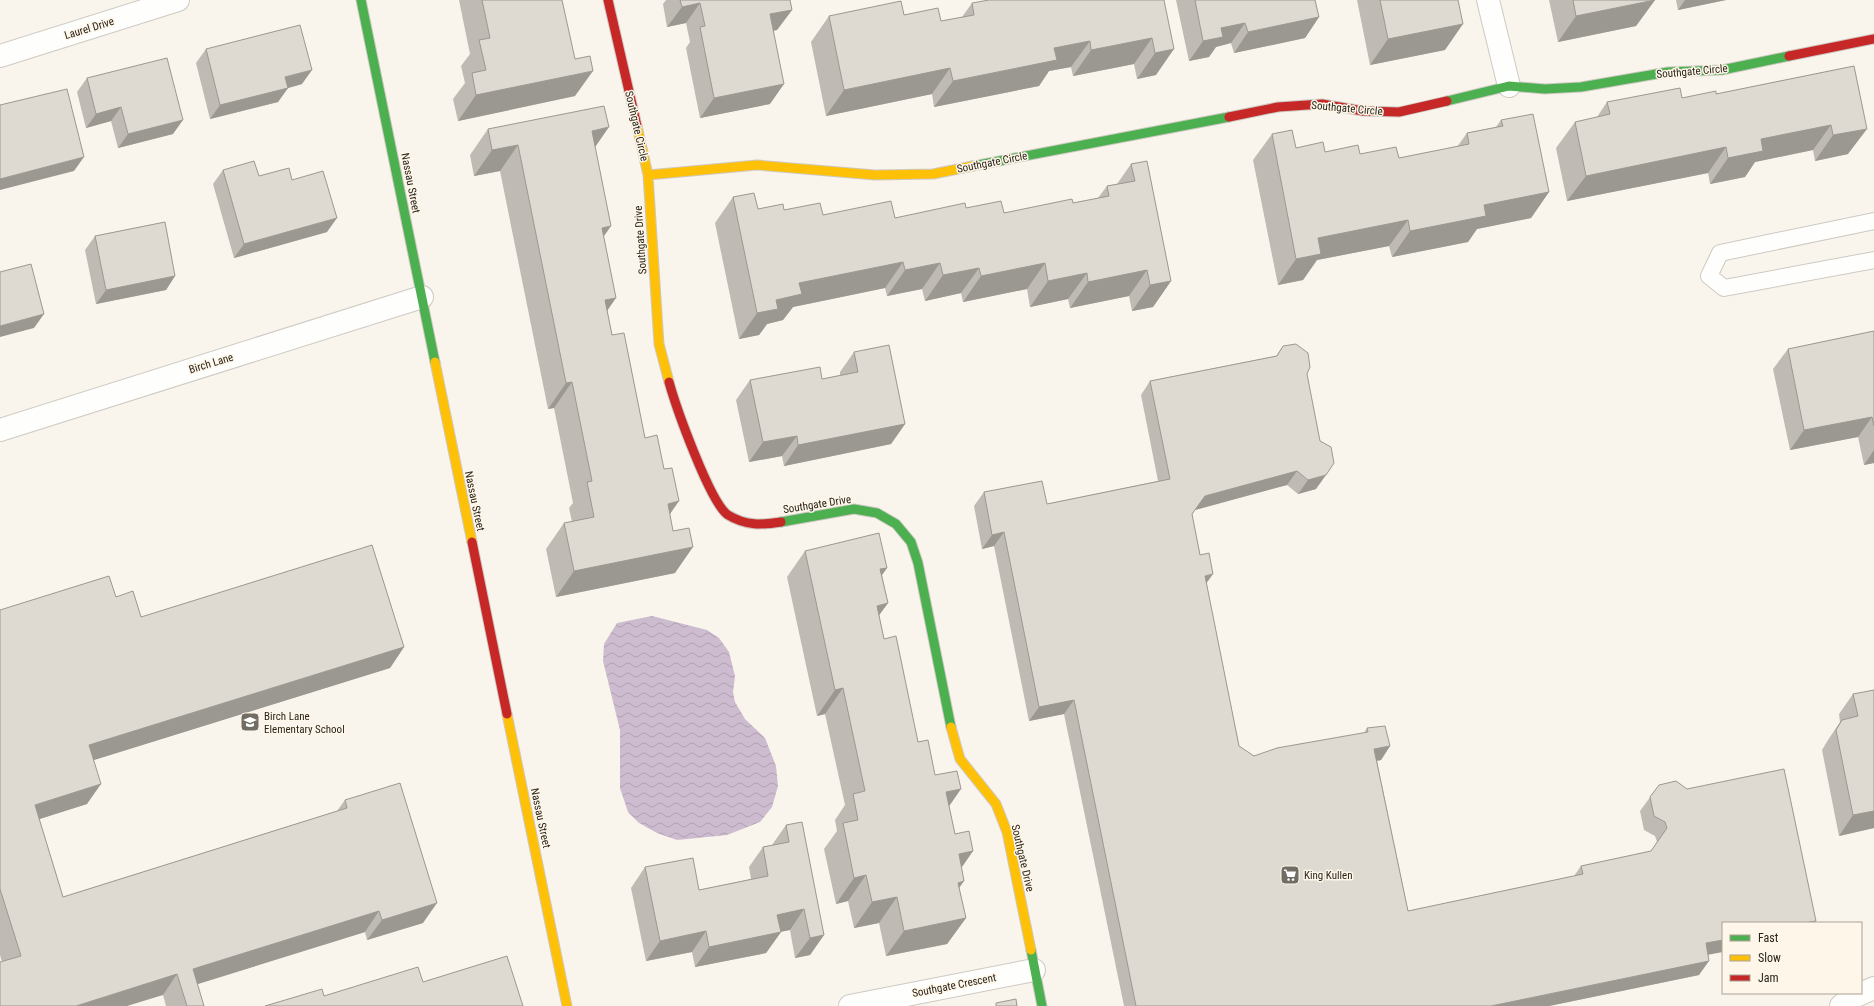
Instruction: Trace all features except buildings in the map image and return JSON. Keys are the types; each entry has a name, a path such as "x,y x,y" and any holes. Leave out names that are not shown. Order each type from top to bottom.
{"street":[{"name":"Laurel Drive","path":"0,56 178,0"},
{"name":"Nassau Street","path":"361,0 567,1006"},
{"name":"Southgate Circle","path":"608,0 648,175 757,165 875,175 933,174 1278,107 1322,104 1363,111 1399,112 1509,86 1545,89 1580,87 1668,72 1722,70 1874,39"},
{"path":"1488,0 1509,86"},
{"name":"Southgate Drive","path":"648,175 659,344 676,407 714,497 727,514 744,523 762,525 854,509 877,514 896,524 911,542 918,563 950,728 960,759 996,804 1007,832 1042,1006"},
{"name":"Birch Lane","path":"0,430 422,297"},
{"name":"Southgate Crescent","path":"850,1006 1034,970"},
{"path":"1862,993 1874,988"},
{"path":"1841,1006 1849,999 1860,994"}],"lane":[{"path":"1874,221 1720,253 1704,277 1724,288 1874,260"}],"water":[{"path":"652,616 707,630 719,638 729,652 735,676 733,692 735,702 745,719 765,738 776,766 778,786 772,807 760,822 727,835 677,840 657,833 639,823 628,812 620,788 620,730 603,661 604,644 617,623"}],"traffic: fast":[{"path":"361,0 435,362"},
{"path":"1447,101 1509,86 1545,89 1581,87 1668,72 1722,70 1789,56"},
{"path":"973,166 1229,117"},
{"path":"781,522 854,509 877,513 896,524 911,542 918,563 951,727"},
{"path":"1031,950 1042,1006"}],"traffic: slow":[{"path":"637,126 648,175 659,344 669,382"},
{"path":"648,175 757,165 875,175 933,174 973,166"},
{"path":"435,362 472,542"},
{"path":"507,714 567,1006"},
{"path":"951,727 960,759 996,804 1007,832 1031,950"}],"traffic: jam":[{"path":"608,0 637,126"},
{"path":"1789,56 1874,39"},
{"path":"1229,117 1278,107 1322,104 1363,111 1399,112 1447,101"},
{"path":"669,382 694,453 712,493 721,507 728,515 748,523 767,524 781,522"},
{"path":"472,542 507,714"}],"place":[{"name":"Birch Lane Elementary School","path":"250,722"},
{"name":"King Kullen","path":"1290,875"}]}
